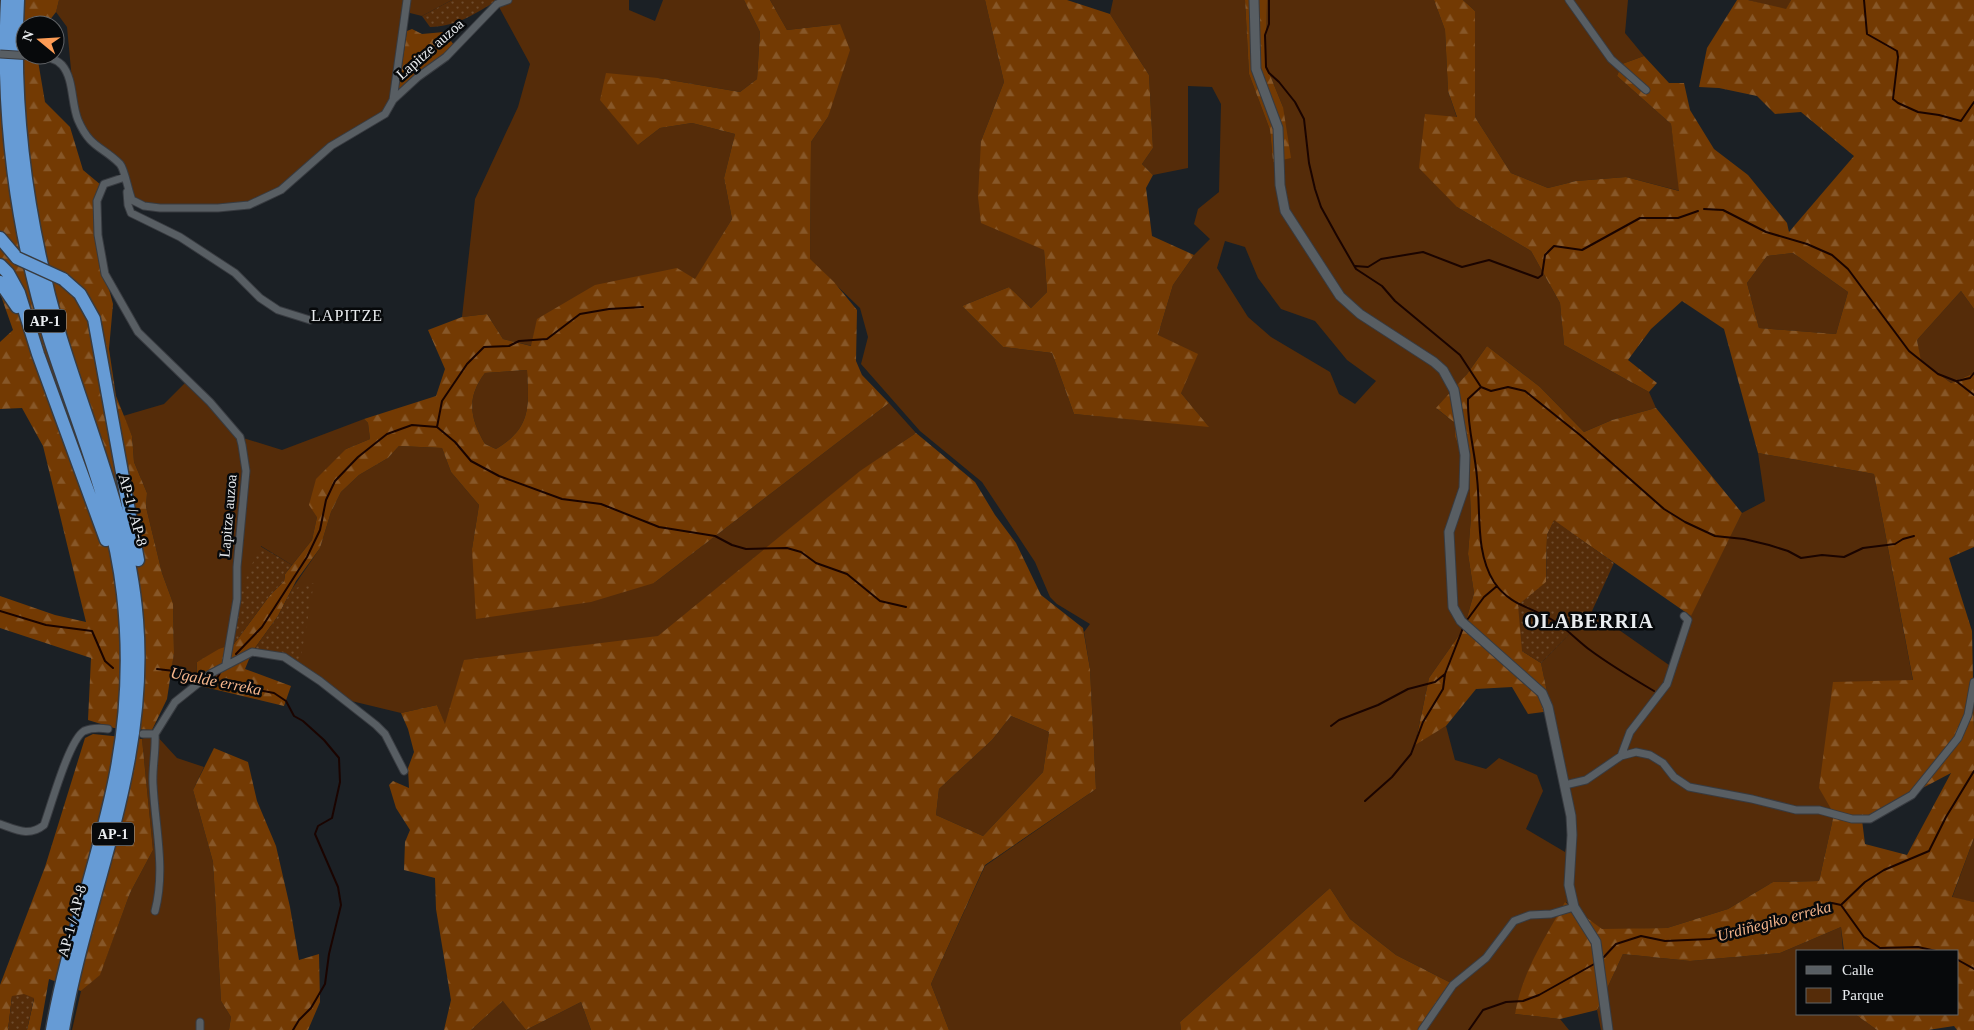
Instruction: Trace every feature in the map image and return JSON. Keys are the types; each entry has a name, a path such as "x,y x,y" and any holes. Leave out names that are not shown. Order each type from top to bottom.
{"highway":[{"name":"AP-1 / AP-8","path":"7,0 8,112 14,178 25,244 50,339 105,503 120,573 126,635 125,707 117,770 104,825 68,953 52,1030"},
{"name":"AP-1 / AP-8","path":"18,0 17,64 21,136 36,242 61,337 119,512 129,558 136,614 138,684 131,756 115,828 79,955 63,1030"},
{"path":"7,249 63,279 80,294 88,306 98,335 139,571 142,601 136,614"},
{"path":"0,265 8,273 16,286 29,327 106,538 121,624 126,635"},
{"path":"0,282 13,299 29,327"}],"street":[{"name":"Lapitze auzoa","path":"393,100 407,0"},
{"name":"Lapitze auzoa","path":"126,187 132,200 144,206 182,208 249,205 281,190 331,146 385,114 393,100 418,77 446,57 497,4 508,0"},
{"path":"1254,0 1256,69 1278,128 1280,185 1285,211 1340,296 1360,314 1434,362 1443,370 1454,390 1464,454 1464,488 1449,532 1453,607 1461,621 1542,693 1548,707 1571,816 1572,835 1569,885 1574,907 1596,942 1608,1030"},
{"path":"1568,0 1611,59 1646,90"},
{"path":"0,54 15,55"},
{"path":"62,65 68,75 74,109 84,132 94,146 121,165 125,177 128,205 132,213 180,237 235,273 260,298 278,310 310,320"},
{"name":"Lapitze auzoa","path":"125,177 104,184 97,201 98,235 105,274 138,332 210,402 240,437 244,451 246,471 237,567 237,599 226,664"},
{"path":"1621,756 1630,732 1666,684 1688,620 1684,616"},
{"path":"155,912 161,875 153,782 156,754 155,734 175,702 210,674 226,664 252,652 284,657 376,725 385,734 404,771"},
{"path":"1565,785 1586,780 1621,756 1636,752 1650,755 1663,763 1674,777 1689,787 1752,799 1796,810 1819,810 1852,819 1870,819 1912,795 1958,738 1968,715 1974,682"},
{"path":"0,824 26,833 36,832 44,825 73,744 84,732 98,728 108,729"},
{"path":"143,734 155,734"},
{"path":"1422,1030 1453,985 1486,958 1514,921 1530,915 1551,914 1574,907"}],"green space":[{"path":"0,0 59,0 54,15 15,15 15,65 39,65 45,102 70,127 83,170 101,185 97,201 105,274 113,304 109,349 116,396 132,436 134,462 147,493 146,507 162,573 173,603 174,653 167,699 152,730 114,728 88,720 91,658 0,628 0,596 55,615 86,622 43,446 22,408 0,409 0,342 13,330 0,293"},
{"path":"59,0 405,0 392,92 385,114 331,146 281,190 249,205 144,206 126,187 121,165 94,145 79,122 73,91 65,15 58,15 56,12"},
{"path":"410,0 452,0 422,16 410,13"},
{"path":"452,0 498,0 457,22 430,27 422,16"},
{"path":"504,0 629,0 629,10 655,21 663,0 744,0 760,32 757,79 740,92 658,78 638,145 660,128 692,123 735,134 724,178 732,219 695,280 532,346 503,339 487,314 462,317 475,199 518,107 530,64 499,7"},
{"path":"744,0 770,0 787,30 840,24 850,50 828,117 811,142 810,259 834,282 857,310 856,361 862,375 889,403 654,583 591,602 476,619 472,549 479,505 451,472 442,448 399,446 388,458 359,475 341,492 331,512 320,548 296,581 278,616 252,652 245,669 291,686 284,706 196,685 197,662 219,649 234,644 270,595 284,581 285,574 312,540 317,517 309,505 316,479 346,449 370,439 368,423 364,419 436,396 445,369 428,330 462,317 487,314 503,339 531,346 537,319 595,285 677,268 695,279 732,219 724,178 735,134 692,123 660,128 638,145 600,100 606,73 658,78 740,92 757,79 760,32","holes":["527,370 528,395 522,425 516,433 496,449 485,444 473,417 472,408 475,391 479,382 485,373"]},
{"path":"770,0 985,0 1004,82 981,141 1044,250 1047,292 1031,308 1009,287 962,306 1003,347 1052,353 1074,414 1208,426 1181,393 1158,335 1173,285 1194,255 1210,239 1194,224 1198,209 1219,192 1221,104 1212,87 1188,86 1188,168 1153,175 1142,164 1153,148 1149,75 1110,14 1113,0 1245,0 1249,74 1270,130 1273,162 1283,107 1266,65 1267,0 1434,0 1445,30 1448,91 1457,118 1457,207 1531,251 1560,303 1564,345 1649,392 1656,408 1612,420 1584,432 1540,387 1487,346 1467,374 1437,409 1455,423 1455,437 1469,473 1471,517 1468,554 1474,593 1464,628 1429,678 1415,744 1446,726 1455,760 1486,769 1499,758 1537,775 1543,791 1526,829 1565,852 1573,817 1541,663 1592,611 1669,665 1695,606 1742,513 1765,501 1758,453 1874,474 1913,681 1834,814 1819,881 1773,882 1728,909 1667,928 1602,930 1566,902 1515,1014 1560,1019 1569,1030 1425,1030 1451,983 1396,955 1350,919 1330,888 1180,1022 1181,1030 949,1030 931,984 985,866 1096,789 1090,669 1084,632 1090,624 1057,604 1050,597 1035,562 982,482 920,431 861,364 868,337 860,308 805,255 810,258 811,142 828,117 840,24 787,30","holes":["1225,241 1245,247 1258,278 1281,309 1315,321 1347,360 1376,381 1355,404 1339,394 1330,372 1271,337 1248,317 1217,268"]},
{"path":"985,0 1067,0 1110,14 1149,75 1153,148 1142,164 1153,175 1146,188 1152,236 1194,255 1173,285 1158,335 1198,354 1181,393 1209,427 1074,414 1052,353 1003,347 962,306 1009,287 1031,308 1047,292 1044,250 981,223 978,197 981,141 1004,82"},
{"path":"1245,0 1267,0 1266,65 1283,107 1291,158 1273,162 1270,130 1249,74"},
{"path":"1434,0 1463,0 1475,11 1475,117 1511,173 1548,188 1576,181 1626,177 1679,191 1671,124 1617,76 1622,64 1644,56 1669,83 1684,83 1690,110 1714,149 1748,175 1787,223 1789,232 1854,156 1801,112 1775,114 1757,96 1719,88 1699,87 1707,48 1737,0 1748,0 1786,9 1791,0 1974,0 1974,309 1961,291 1917,340 1921,361 1951,383 1974,373 1974,547 1949,558 1972,631 1974,838 1952,897 1974,902 1974,1030 1957,1030 1954,1026 1928,1030 1877,1030 1856,1015 1959,1015 1959,950 1844,950 1841,927 1780,953 1690,961 1623,954 1597,1010 1560,1019 1515,1014 1518,999 1529,970 1542,942 1565,902 1602,929 1667,928 1728,909 1773,882 1819,881 1834,814 1819,788 1833,682 1913,680 1874,474 1758,453 1724,329 1682,301 1651,329 1628,360 1657,383 1649,392 1564,345 1560,303 1531,251 1457,207 1419,168 1425,114 1457,117 1448,91 1445,30","holes":["1793,253 1848,292 1836,334 1759,328 1747,283 1767,256","1951,773 1907,855 1865,844 1862,820"]},
{"path":"1463,0 1628,0 1625,33 1644,56 1622,64 1617,76 1671,124 1680,191 1626,177 1576,181 1548,188 1511,173 1475,117 1475,11"},
{"path":"1748,0 1791,0 1786,10"},
{"path":"412,29 422,34 444,32 454,45 446,55 398,92 407,31"},
{"path":"1793,253 1848,292 1836,334 1759,328 1747,283 1767,256"},
{"path":"1961,291 1974,309 1974,373 1951,383 1920,361 1917,340"},
{"path":"1487,346 1540,387 1584,432 1612,420 1656,408 1742,513 1691,616 1554,521 1547,535 1546,582 1522,651 1541,663 1551,711 1528,714 1512,687 1476,689 1446,726 1415,745 1429,678 1464,628 1474,593 1468,554 1471,517 1469,473 1455,437 1455,423 1436,408 1467,374"},
{"path":"527,370 527,406 522,425 516,433 496,449 485,444 473,417 472,408 475,391 479,382 485,373"},
{"path":"188,380 240,437 282,450 364,419 368,423 370,439 346,449 317,517 312,540 292,565 261,546 229,646 197,662 196,677 171,671 174,653 173,603 162,573 146,507 147,493 134,462 132,436 123,416 164,404"},
{"path":"889,403 916,433 861,471 658,637 445,725 437,705 401,713 343,699 299,668 292,589 320,548 331,512 341,492 359,475 388,458 399,446 442,448 451,472 479,505 472,549 654,583"},
{"path":"916,433 975,482 995,515 1016,543 1041,595 1083,628 1090,669 1096,789 985,865 931,984 949,1030 591,1030 581,1002 526,1030 503,1001 471,1030 444,1030 451,1000 436,909 435,878 404,870 405,842 410,830 396,808 389,785 393,781 409,788 408,768 414,752 408,729 401,713 437,705 445,724 464,660 658,636 860,471","holes":["1011,716 1049,732 1043,772 983,836 936,815 939,789 992,740"]},
{"path":"1554,520 1614,563 1592,611 1541,663 1522,651 1518,605 1546,582 1547,535"},
{"path":"260,546 292,565 285,574 284,581 270,595 234,644 229,646 237,599"},
{"path":"314,583 299,668 284,657 252,652 278,616 292,589"},
{"path":"1011,716 1049,732 1043,772 983,836 936,815 939,789 992,740"},
{"path":"93,734 142,739 153,850 130,893 100,975 81,991 49,979 40,1030 27,1030 34,999 12,996 8,1030 0,1030 0,985 45,867 85,738"},
{"path":"155,734 177,758 204,767 193,790 213,862 221,1001 231,1017 229,1030 72,1030 81,991 100,974 130,893 153,850 142,739"},
{"path":"214,748 248,762 257,801 276,846 290,907 299,960 319,954 320,1002 308,1030 229,1030 231,1017 221,1001 213,862 193,790"},
{"path":"1974,838 1974,902 1952,898"},
{"path":"1330,888 1350,919 1396,955 1451,983 1424,1020 1420,1030 1181,1030 1180,1022"},
{"path":"1841,927 1843,950 1796,950 1796,1015 1856,1015 1877,1030 1601,1030 1597,1010 1623,954 1690,961 1780,953"},
{"path":"24,994 34,998 27,1030 8,1030 12,996"},
{"path":"504,1000 526,1030 471,1030"},
{"path":"581,1002 591,1030 526,1030"}],"waterway":[{"path":"1269,0 1269,24 1265,35 1266,67 1269,73 1295,102 1304,119 1309,163 1321,207 1356,269 1382,286 1395,301 1460,355 1481,387 1491,391 1508,387 1525,391 1580,435 1664,509 1685,522 1715,536 1744,539 1769,545 1788,551 1801,558 1822,555 1844,557 1863,548 1895,544 1903,539 1914,536"},
{"path":"1864,0 1867,34 1897,51 1893,99 1918,112 1961,121 1974,102"},
{"path":"1704,209 1723,210 1766,232 1807,244 1832,255 1848,269 1909,351 1938,374 1956,381 1974,395"},
{"path":"1355,266 1368,267 1381,259 1423,252 1462,267 1489,260 1538,278 1542,275 1545,255 1554,246 1582,250 1640,218 1678,218 1698,211"},
{"path":"437,427 442,401 467,364 484,347 509,346 519,341 547,339 580,314 609,309 643,307"},
{"path":"1957,381 1970,378 1974,373"},
{"path":"1481,387 1468,399 1468,409 1477,478 1481,545 1488,570 1494,582 1500,590 1514,601 1554,621 1598,656 1654,691"},
{"path":"236,654 262,627 307,557 320,530 326,500 335,481 358,457 387,434 412,425 437,427 455,442 471,461 499,476 562,499 601,504 659,527 715,536 732,545 746,549 787,548 801,552 816,563 847,574 880,601 906,607"},
{"path":"1467,620 1484,597 1497,586"},
{"name":"Ugalde erreka","path":"0,611 46,625 92,631 105,661 113,668"},
{"path":"1365,801 1392,777 1411,754 1423,722 1443,689 1445,674 1463,628"},
{"name":"Ugalde erreka","path":"157,669 183,672 201,679"},
{"path":"215,682 220,673"},
{"path":"1331,726 1339,720 1378,705 1408,689 1435,682 1445,674"},
{"name":"Ugalde erreka","path":"205,680 274,693 286,701 294,716 303,721 324,740 339,758 340,782 332,818 318,826 315,834 338,887 341,905 329,954 325,984 311,1008 299,1020 293,1030"},
{"path":"1842,904 1865,882 1884,870 1929,851 1946,817 1974,771"},
{"name":"Urdiñegiko erreka","path":"1602,959 1616,944 1641,936 1665,941 1710,939 1800,917 1832,903 1841,905 1864,937 1880,948 1918,947 1932,950"},
{"name":"Urdiñegiko erreka","path":"1959,961 1974,969"},
{"name":"Urdiñegiko erreka","path":"1469,1030 1483,1010 1506,1002 1523,1001 1539,995 1596,963"}],"district":[{"name":"LAPITZE","path":"347,315"},
{"name":"OLABERRIA","path":"1589,621"}]}
